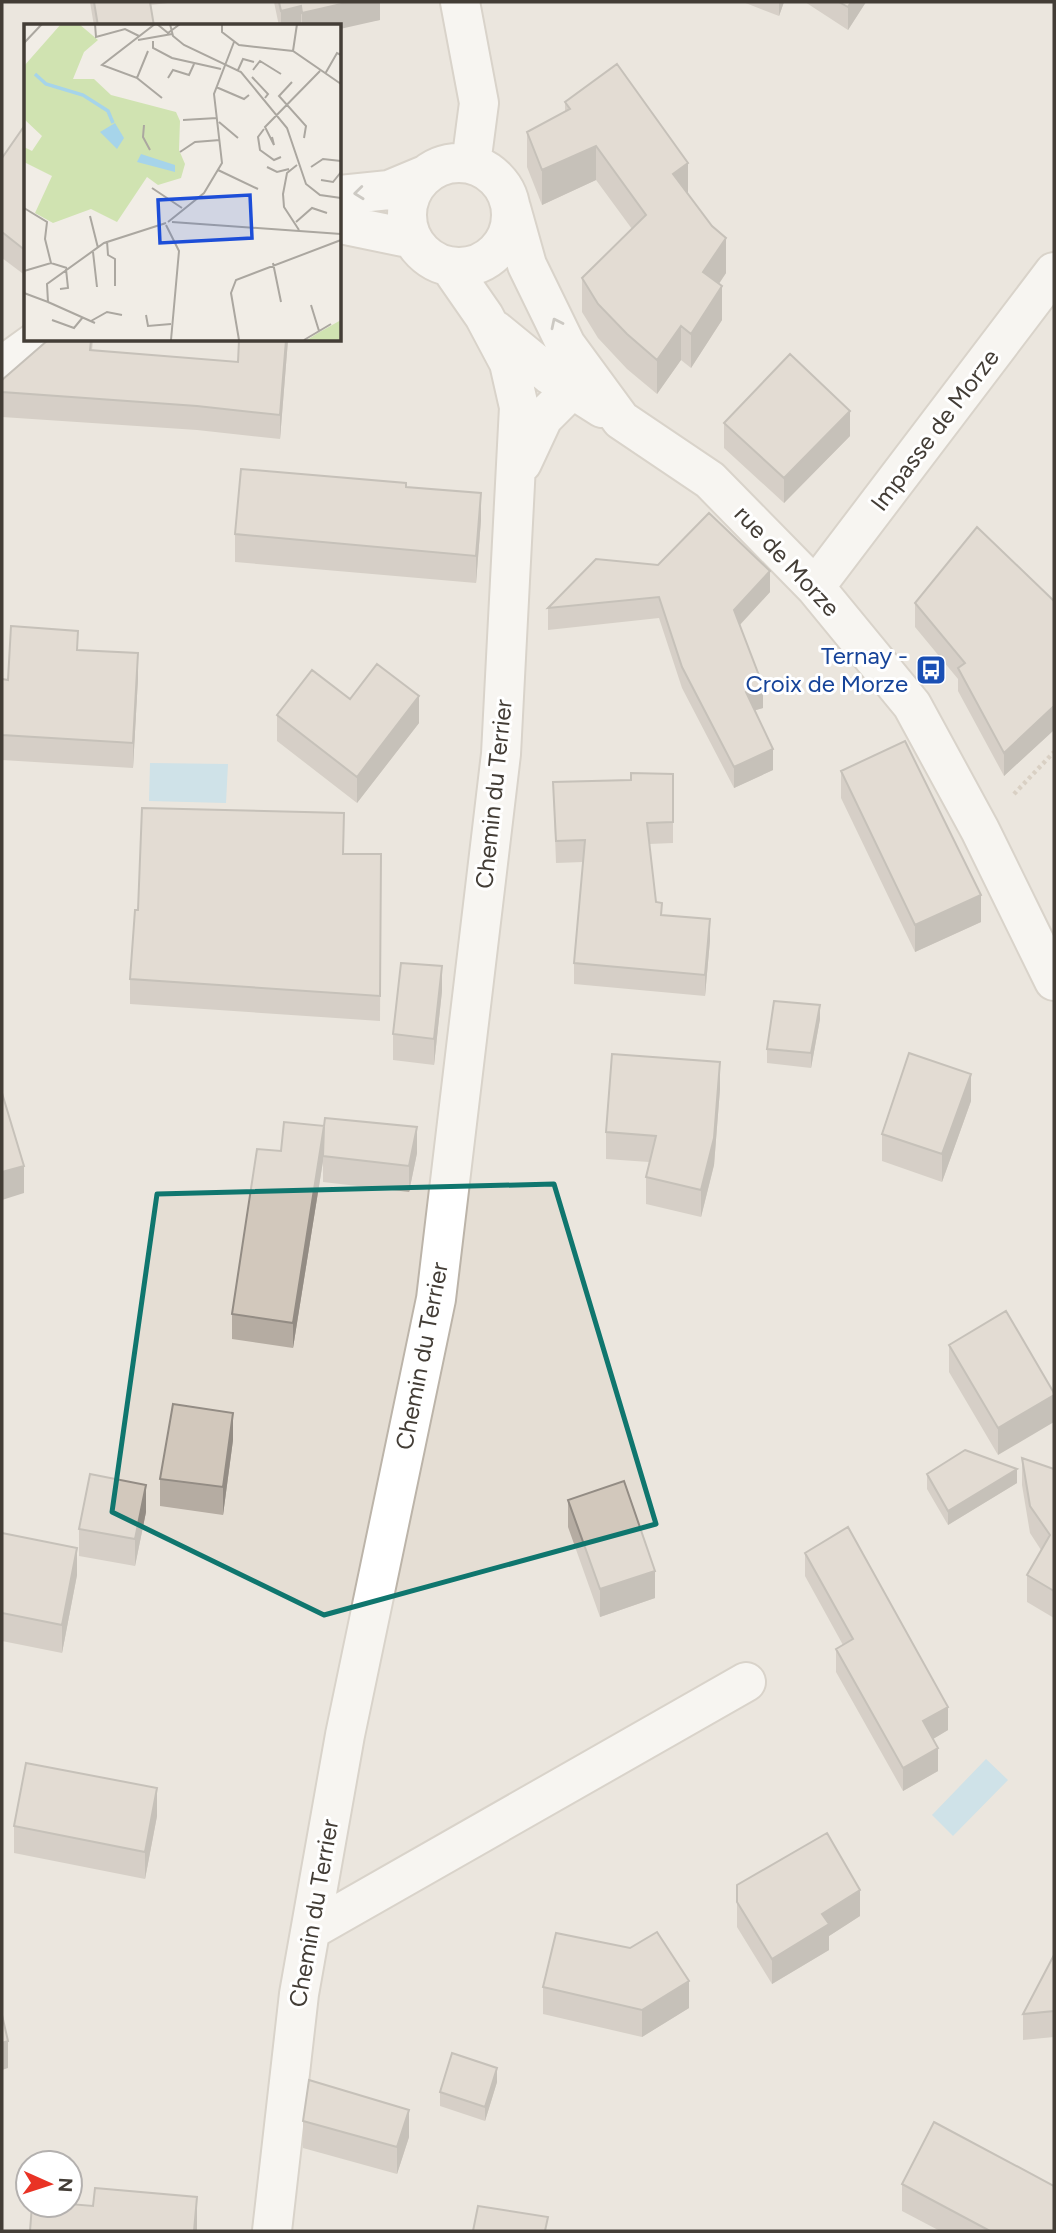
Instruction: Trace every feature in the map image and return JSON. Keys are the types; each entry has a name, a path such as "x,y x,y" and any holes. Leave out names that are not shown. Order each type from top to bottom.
{"street":[{"path":"460,2 479,103 471,164"},
{"path":"341,195 389,190 439,167 455,163 471,164 498,180 506,193 527,265 566,345 576,376 542,418 517,474"},
{"path":"425,175 410,198 408,226 413,239 429,257 450,267 467,267 495,253 505,240 510,225 511,208"},
{"path":"341,224 413,239"},
{"path":"450,267 489,326"},
{"name":"Impasse de Morze","path":"815,587 1054,272"},
{"name":"rue de Morze","path":"489,326 550,374 576,376 621,420 710,480 815,587 912,705 980,830 1054,981"},
{"name":"Chemin du Terrier","path":"272,2231 299,1994 345,1735 436,1299 501,754 519,407 509,363 489,326"},
{"path":"2,366 37,341"},
{"path":"311,1930 746,1682"}],"path":[{"path":"980,830 1054,752"}],"highlighted area":[{"path":"554,1184 656,1524 324,1615 112,1512 157,1194"}],"shaded area":[{"path":"2,2 1054,2 1054,2231 2,2231"}],"water":[{"path":"150,763 228,764 226,803 149,801"},
{"path":"986,1759 1008,1780 953,1836 932,1815"}],"building":[{"path":"94,2 150,2 154,24 98,24"},
{"path":"279,2 350,2 302,13 301,6 281,11"},
{"path":"617,64 688,163 673,174 712,226 726,238 703,272 722,286 691,334 681,326 657,360 598,304 582,278 646,215 596,146 542,170 527,132 570,109 565,102"},
{"path":"24,126 24,249 2,232 2,158"},
{"path":"47,341 91,341 90,350 238,362 239,341 286,341 280,415 197,406 2,392 2,380"},
{"path":"790,354 850,411 784,478 724,423"},
{"path":"241,469 406,483 406,487 481,493 476,556 235,534"},
{"path":"709,513 770,571 734,610 763,686 746,692 773,749 734,767 682,667 659,597 548,608 596,559 658,565"},
{"path":"977,527 1054,601 1054,706 1004,753 958,668 965,663 915,603"},
{"path":"11,626 78,631 77,650 138,653 133,743 2,735 2,679 8,680"},
{"path":"377,664 419,696 357,777 277,715 312,670 350,699"},
{"path":"905,741 981,895 915,925 841,771"},
{"path":"631,773 673,774 673,822 647,823 656,902 662,903 661,915 710,919 705,975 574,963 585,840 556,841 553,782 631,780"},
{"path":"142,808 344,813 343,854 381,854 380,996 130,979 135,910 138,910"},
{"path":"401,963 442,966 434,1039 393,1034"},
{"path":"774,1001 820,1005 811,1053 767,1049"},
{"path":"909,1053 971,1074 942,1154 882,1134"},
{"path":"612,1054 720,1062 714,1138 701,1190 646,1177 656,1136 606,1132"},
{"path":"2,1093 24,1166 2,1172"},
{"path":"325,1118 417,1127 409,1166 323,1156"},
{"path":"284,1122 324,1126 293,1323 232,1314 257,1149 281,1151"},
{"path":"1006,1311 1054,1395 998,1428 949,1345"},
{"path":"173,1404 233,1413 223,1487 160,1479"},
{"path":"965,1450 1017,1469 948,1511 927,1474"},
{"path":"1022,1458 1054,1469 1054,1591 1027,1575 1050,1535 1030,1506"},
{"path":"90,1474 146,1485 135,1539 79,1529"},
{"path":"624,1481 655,1571 600,1589 568,1500"},
{"path":"848,1527 948,1707 923,1721 938,1748 903,1768 836,1649 853,1639 805,1553"},
{"path":"2,1533 77,1548 62,1625 2,1613"},
{"path":"26,1763 157,1788 145,1852 14,1826"},
{"path":"827,1833 860,1890 822,1914 829,1924 772,1959 737,1902 737,1885"},
{"path":"657,1932 689,1981 642,2010 543,1987 556,1933 630,1948"},
{"path":"1054,1955 1054,2011 1023,2014"},
{"path":"2,2015 8,2041 2,2043"},
{"path":"452,2053 497,2068 485,2107 440,2092"},
{"path":"309,2080 409,2110 397,2147 303,2121"},
{"path":"934,2122 1054,2186 1054,2231 990,2231 902,2184"},
{"path":"95,2188 197,2197 194,2231 30,2231 31,2219 84,2219 84,2205 93,2206"},
{"path":"478,2206 548,2217 545,2231 473,2231"}],"place":[{"name":"Ternay - Croix de Morze","path":"931,670"}]}
